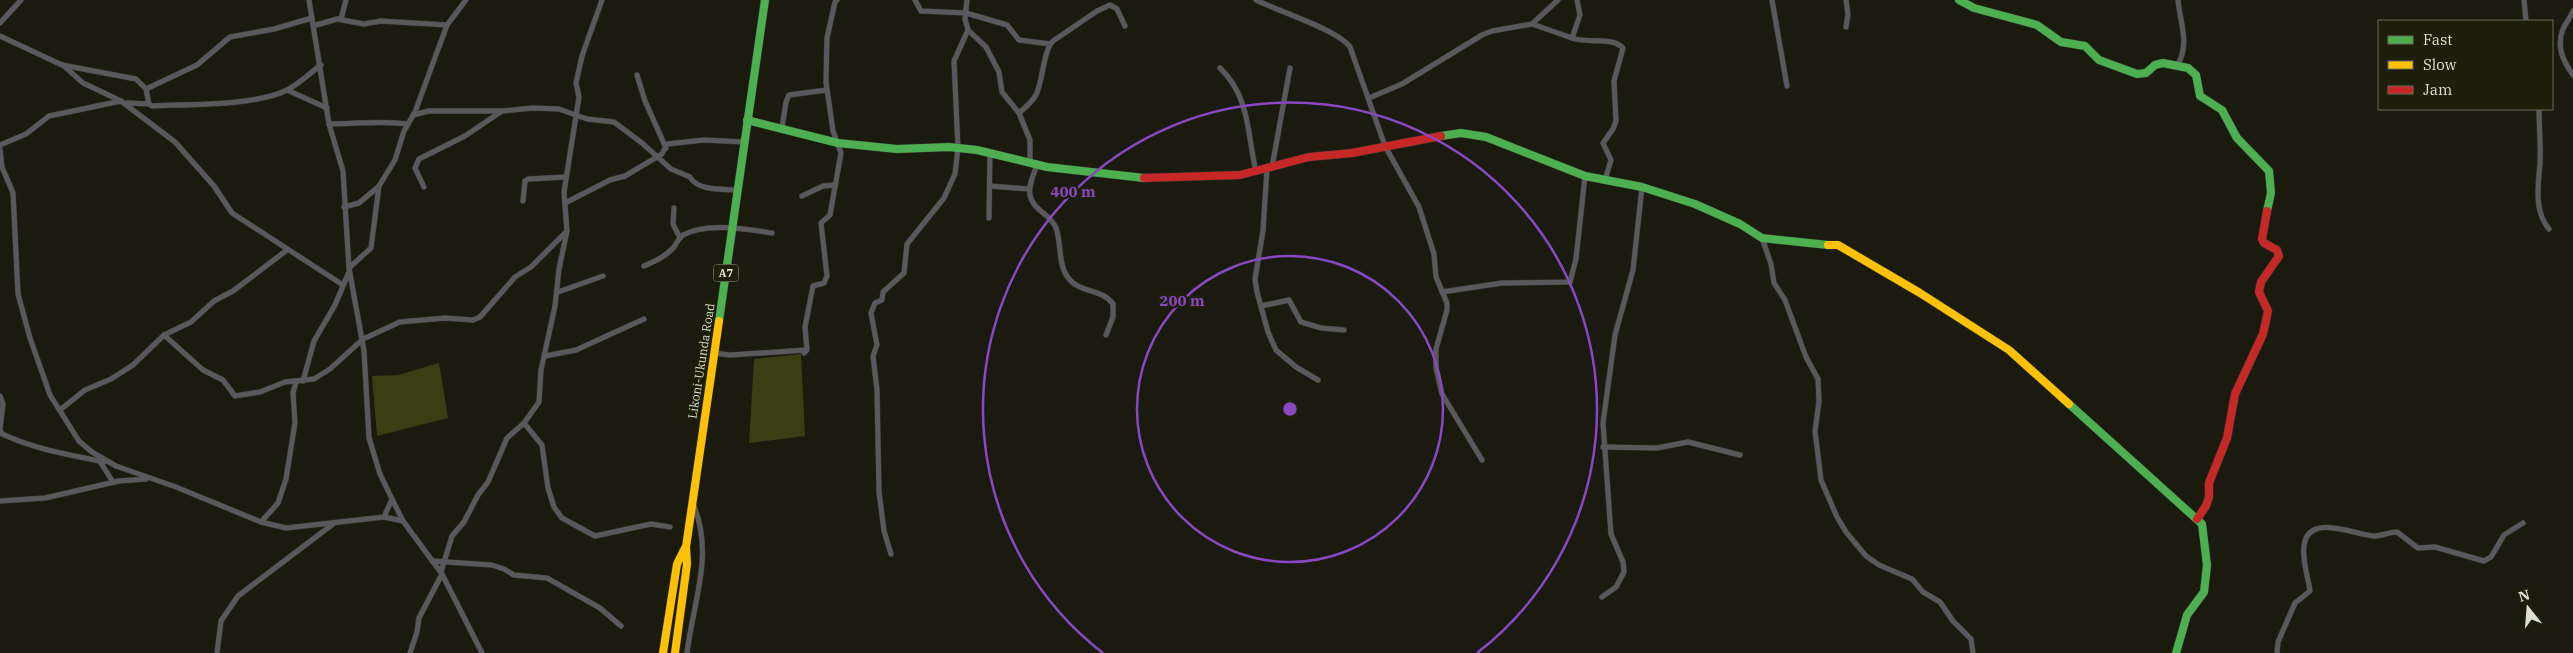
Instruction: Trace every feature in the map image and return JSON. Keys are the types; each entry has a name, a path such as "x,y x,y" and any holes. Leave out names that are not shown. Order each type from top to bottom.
{"main road":[{"name":"Likoni-Ukunda Road","path":"675,653 687,564 686,547 765,0"},
{"path":"1959,0 1974,8 2037,25 2061,42 2085,46 2099,60 2137,74 2146,73 2158,64 2178,64 2193,71 2198,80 2200,96 2222,110 2237,138 2269,172 2271,193 2262,238 2264,243 2278,250 2279,256 2261,282 2260,296 2268,305 2268,311 2263,334 2235,394 2227,438 2209,483 2209,497 2206,506 2197,519"},
{"path":"747,120 838,143 897,149 958,148 990,152 1034,164 1146,178 1219,176 1256,172 1309,157 1352,153 1450,134 1472,134 1500,141 1585,176 1642,187 1704,207 1762,238 1838,245 1988,335 2016,355 2039,379 2062,396 2202,524 2207,579 2204,592 2184,622 2176,653"},
{"name":"Likoni-Ukunda Road","path":"663,653 677,564 686,547"}],"street":[{"path":"0,23 22,0"},
{"path":"309,0 329,124 343,171 349,270 362,339 369,438 380,474 403,521 442,573 482,653"},
{"path":"341,20 346,0"},
{"path":"344,208 359,202 379,186 395,160 447,25 466,0"},
{"path":"410,653 417,632 419,618 442,573 452,536 464,522 478,495 488,482 508,436 524,423 539,402 540,377 558,292 559,270 567,231 566,177 580,97 576,83 588,35 602,0"},
{"path":"714,353 730,355 806,351 805,327 813,286 824,283 827,276 821,223 830,215 841,153 833,131 827,90 827,38 837,0"},
{"path":"914,0 921,11 966,13 1007,24 1019,40 1050,44"},
{"path":"891,554 884,531 878,492 877,390 872,356 877,345 871,313 875,304 882,300 883,292 904,273 907,244 928,221 947,194 955,174 958,148 954,61 968,30 966,13 968,0"},
{"path":"1256,0 1345,42 1350,47 1360,82 1369,98 1385,146 1419,207 1434,254 1436,277 1447,310 1436,350 1439,386 1446,402 1482,460"},
{"path":"1532,24 1558,0"},
{"path":"1572,38 1580,15 1577,0"},
{"path":"1772,0 1787,86"},
{"path":"1846,0 1848,14 1846,27"},
{"path":"2178,0 2180,22 2186,43 2178,64"},
{"path":"2524,0 2526,20"},
{"path":"1019,113 1035,97 1050,44 1098,10 1111,5 1117,8 1125,26"},
{"path":"2573,11 2562,30 2561,46 2564,63 2573,75"},
{"path":"146,89 197,65 230,37 274,30 312,18"},
{"path":"313,26 341,20 364,24 381,21 447,25"},
{"path":"1369,98 1402,84 1477,37 1492,31 1532,24 1587,42 1616,43 1623,48 1614,81 1616,121 1613,129 1603,142 1611,160 1605,180"},
{"path":"968,30 986,47 999,72 1002,92 1019,113 1030,140 1034,164 1030,189 1034,206 1056,228 1063,265 1069,279 1074,284 1107,297 1113,304 1113,317 1106,335"},
{"path":"0,36 62,65 84,83 124,102 175,142 214,186 232,213 344,285"},
{"path":"62,65 134,78 146,89 149,104"},
{"path":"0,145 26,134 49,116 124,102 149,104 152,106 202,104 259,98 287,90 321,65"},
{"path":"1220,68 1236,85 1242,101 1256,172"},
{"path":"1290,68 1269,168 1263,231 1255,279 1261,306 1276,350 1296,367 1318,380"},
{"path":"637,75 666,148"},
{"path":"287,90 326,108"},
{"path":"782,128 789,95 827,90"},
{"path":"413,115 434,111 559,109 576,116 614,122 642,143 655,157 671,169 690,177 692,182 703,187 737,190"},
{"path":"2539,110 2540,165 2537,187 2541,213 2549,229"},
{"path":"424,187 416,168 417,161 465,136 502,111"},
{"path":"329,124 363,124 385,121 408,124"},
{"path":"565,203 610,180 625,176 662,154 667,144 689,140 744,142"},
{"path":"0,149 2,168 13,190 18,294 40,370 50,395 79,441 110,463"},
{"path":"989,218 990,152"},
{"path":"1442,292 1502,284 1570,282 1576,258 1585,176"},
{"path":"523,201 525,181 528,178 566,177"},
{"path":"303,381 314,341 344,285 349,270 371,248 379,186"},
{"path":"802,196 823,186 835,186"},
{"path":"990,186 1030,189"},
{"path":"1602,597 1616,587 1624,572 1623,562 1611,534 1603,447 1604,410 1613,347 1634,270 1642,187"},
{"path":"674,208 673,224 680,238"},
{"path":"644,266 661,258 674,247 680,238 696,231 732,227 772,233"},
{"path":"164,335 203,370 223,380 233,396 260,392 285,382 303,381 326,372 362,339 404,321 440,318 477,319 496,301 515,277 531,267 567,231"},
{"path":"1762,238 1771,264 1774,283 1785,300 1806,357 1818,379 1819,402 1816,431 1821,480 1837,517 1846,532 1866,556 1880,565 1912,579 1923,592 1940,602 1953,621 1971,639 1973,653"},
{"path":"60,410 85,390 111,379 133,365 164,335 190,322 214,301 232,292 287,250"},
{"path":"558,292 603,276"},
{"path":"1261,306 1288,300 1293,304 1301,322 1321,328 1344,330"},
{"path":"545,356 576,350 644,319"},
{"path":"261,522 278,503 286,479 295,423 293,393 296,382"},
{"path":"0,396 3,404 0,429 2,434 52,453 110,463 134,472 146,479 176,487 261,522 286,528 384,517 403,521"},
{"path":"524,423 542,445 548,488 554,508 562,518 595,536 651,524 670,527"},
{"path":"1603,447 1657,448 1688,442 1740,455"},
{"path":"92,452 113,482"},
{"path":"128,480 134,472"},
{"path":"0,501 45,498 113,482 146,479"},
{"path":"384,517 392,499"},
{"path":"688,653 703,560 702,525 693,503"},
{"path":"217,653 221,621 238,596 334,522"},
{"path":"2277,653 2278,642 2295,602 2310,591 2303,556 2306,538 2314,531 2331,527 2375,536 2397,532 2418,548 2435,546 2484,561 2491,557 2504,535 2523,523"},
{"path":"432,561 444,560 457,564 492,565 514,575 546,578 564,586 600,608 621,626"}],"green space":[{"path":"801,354 805,436 749,443 754,359"},
{"path":"439,363 448,418 377,436 372,376 398,375"}],"traffic: fast":[{"path":"719,321 765,0"},
{"path":"1959,0 1974,8 2037,25 2061,42 2085,46 2099,60 2137,74 2146,73 2155,65 2163,63 2188,68 2196,75 2200,96 2222,110 2237,138 2269,171 2271,193 2267,211"},
{"path":"747,120 838,143 897,149 949,147 977,150 1047,167 1144,178"},
{"path":"1441,136 1461,133 1486,137 1585,176 1642,187 1695,204 1740,224 1762,238 1828,245"},
{"path":"2069,404 2202,524 2207,565 2204,592 2187,615 2176,653"}],"traffic: slow":[{"path":"1828,245 1838,245 1920,293 2009,350 2069,404"},
{"path":"675,653 687,564 686,547 719,321"},
{"path":"663,653 677,564 685,548"}],"traffic: jam":[{"path":"1144,178 1240,175 1309,157 1352,153 1441,136"},
{"path":"2197,519 2206,506 2209,497 2209,483 2227,438 2235,394 2263,334 2268,311 2259,292 2261,282 2279,256 2277,250 2264,243 2262,239 2267,211"}]}
